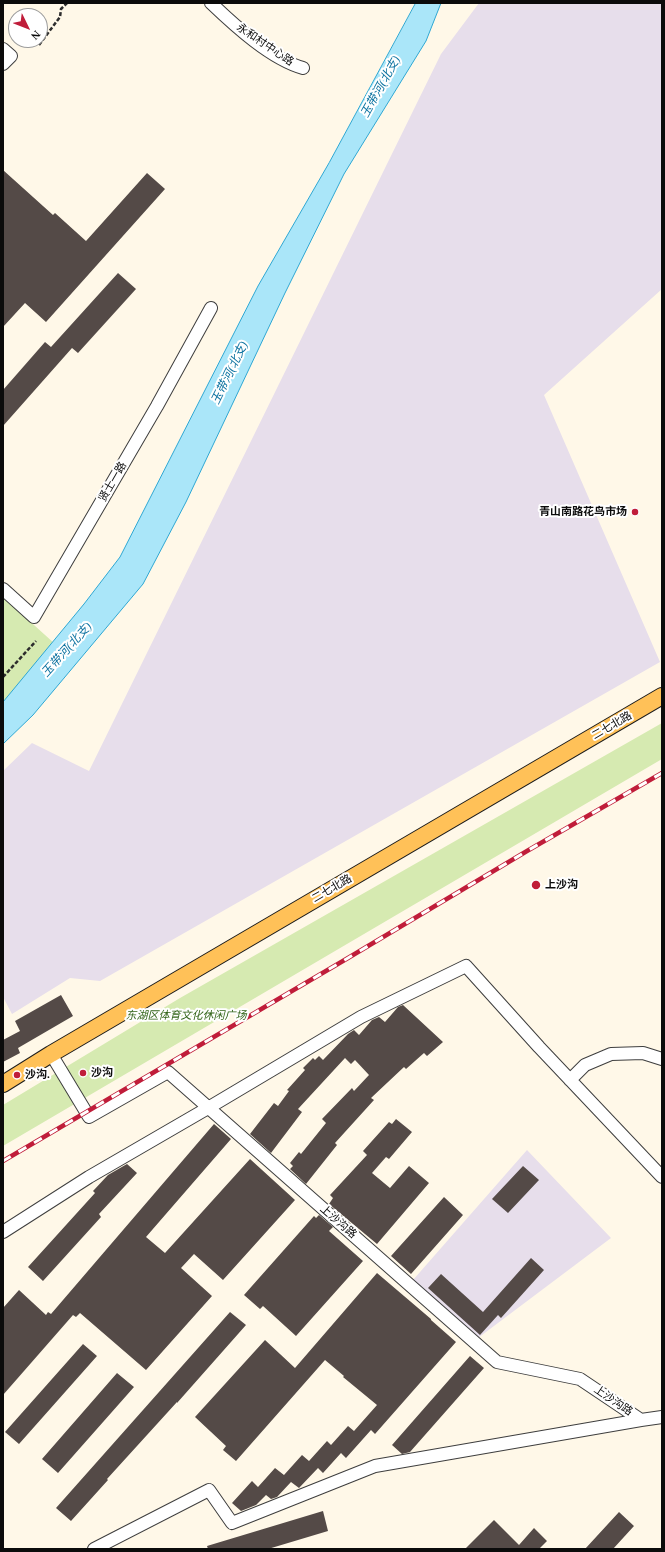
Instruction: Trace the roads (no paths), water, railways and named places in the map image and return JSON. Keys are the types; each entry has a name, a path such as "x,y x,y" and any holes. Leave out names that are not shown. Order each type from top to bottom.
{"main road":[{"name":"二七北路","path":"3,1084 51,1054 662,696"}],"street":[{"name":"永和村中心路","path":"211,3 241,32 290,64 303,68"},
{"path":"3,49 11,56 3,64"},
{"name":"贤士一路","path":"3,589 34,617 157,406 211,308"},
{"path":"3,1232 88,1177 361,1017 466,966 570,1080 662,1177"},
{"path":"570,1080 585,1065 611,1054 643,1052 662,1059"},
{"name":"上沙沟路","path":"51,1054 89,1117 168,1072 497,1362 580,1380 641,1420 662,1417"},
{"path":"94,1549 209,1490 232,1523 374,1466 641,1420"}],"water":[{"name":"玉带河(北支)","path":"416,3 441,3 426,41 344,174 285,293 186,502 143,584 33,715 3,744 3,702 84,604 120,557 258,286 329,163"}],"railway":[{"path":"3,1161 527,851 662,773"}],"place":[{"name":"青山南路花鸟市场","path":"635,512"},
{"name":"上沙沟","path":"536,885"},
{"name":"沙沟","path":"83,1073"},
{"name":"沙沟.","path":"17,1075"}],"park label":[{"name":"东湖区体育文化休闲广场","path":"186,1016"}]}
